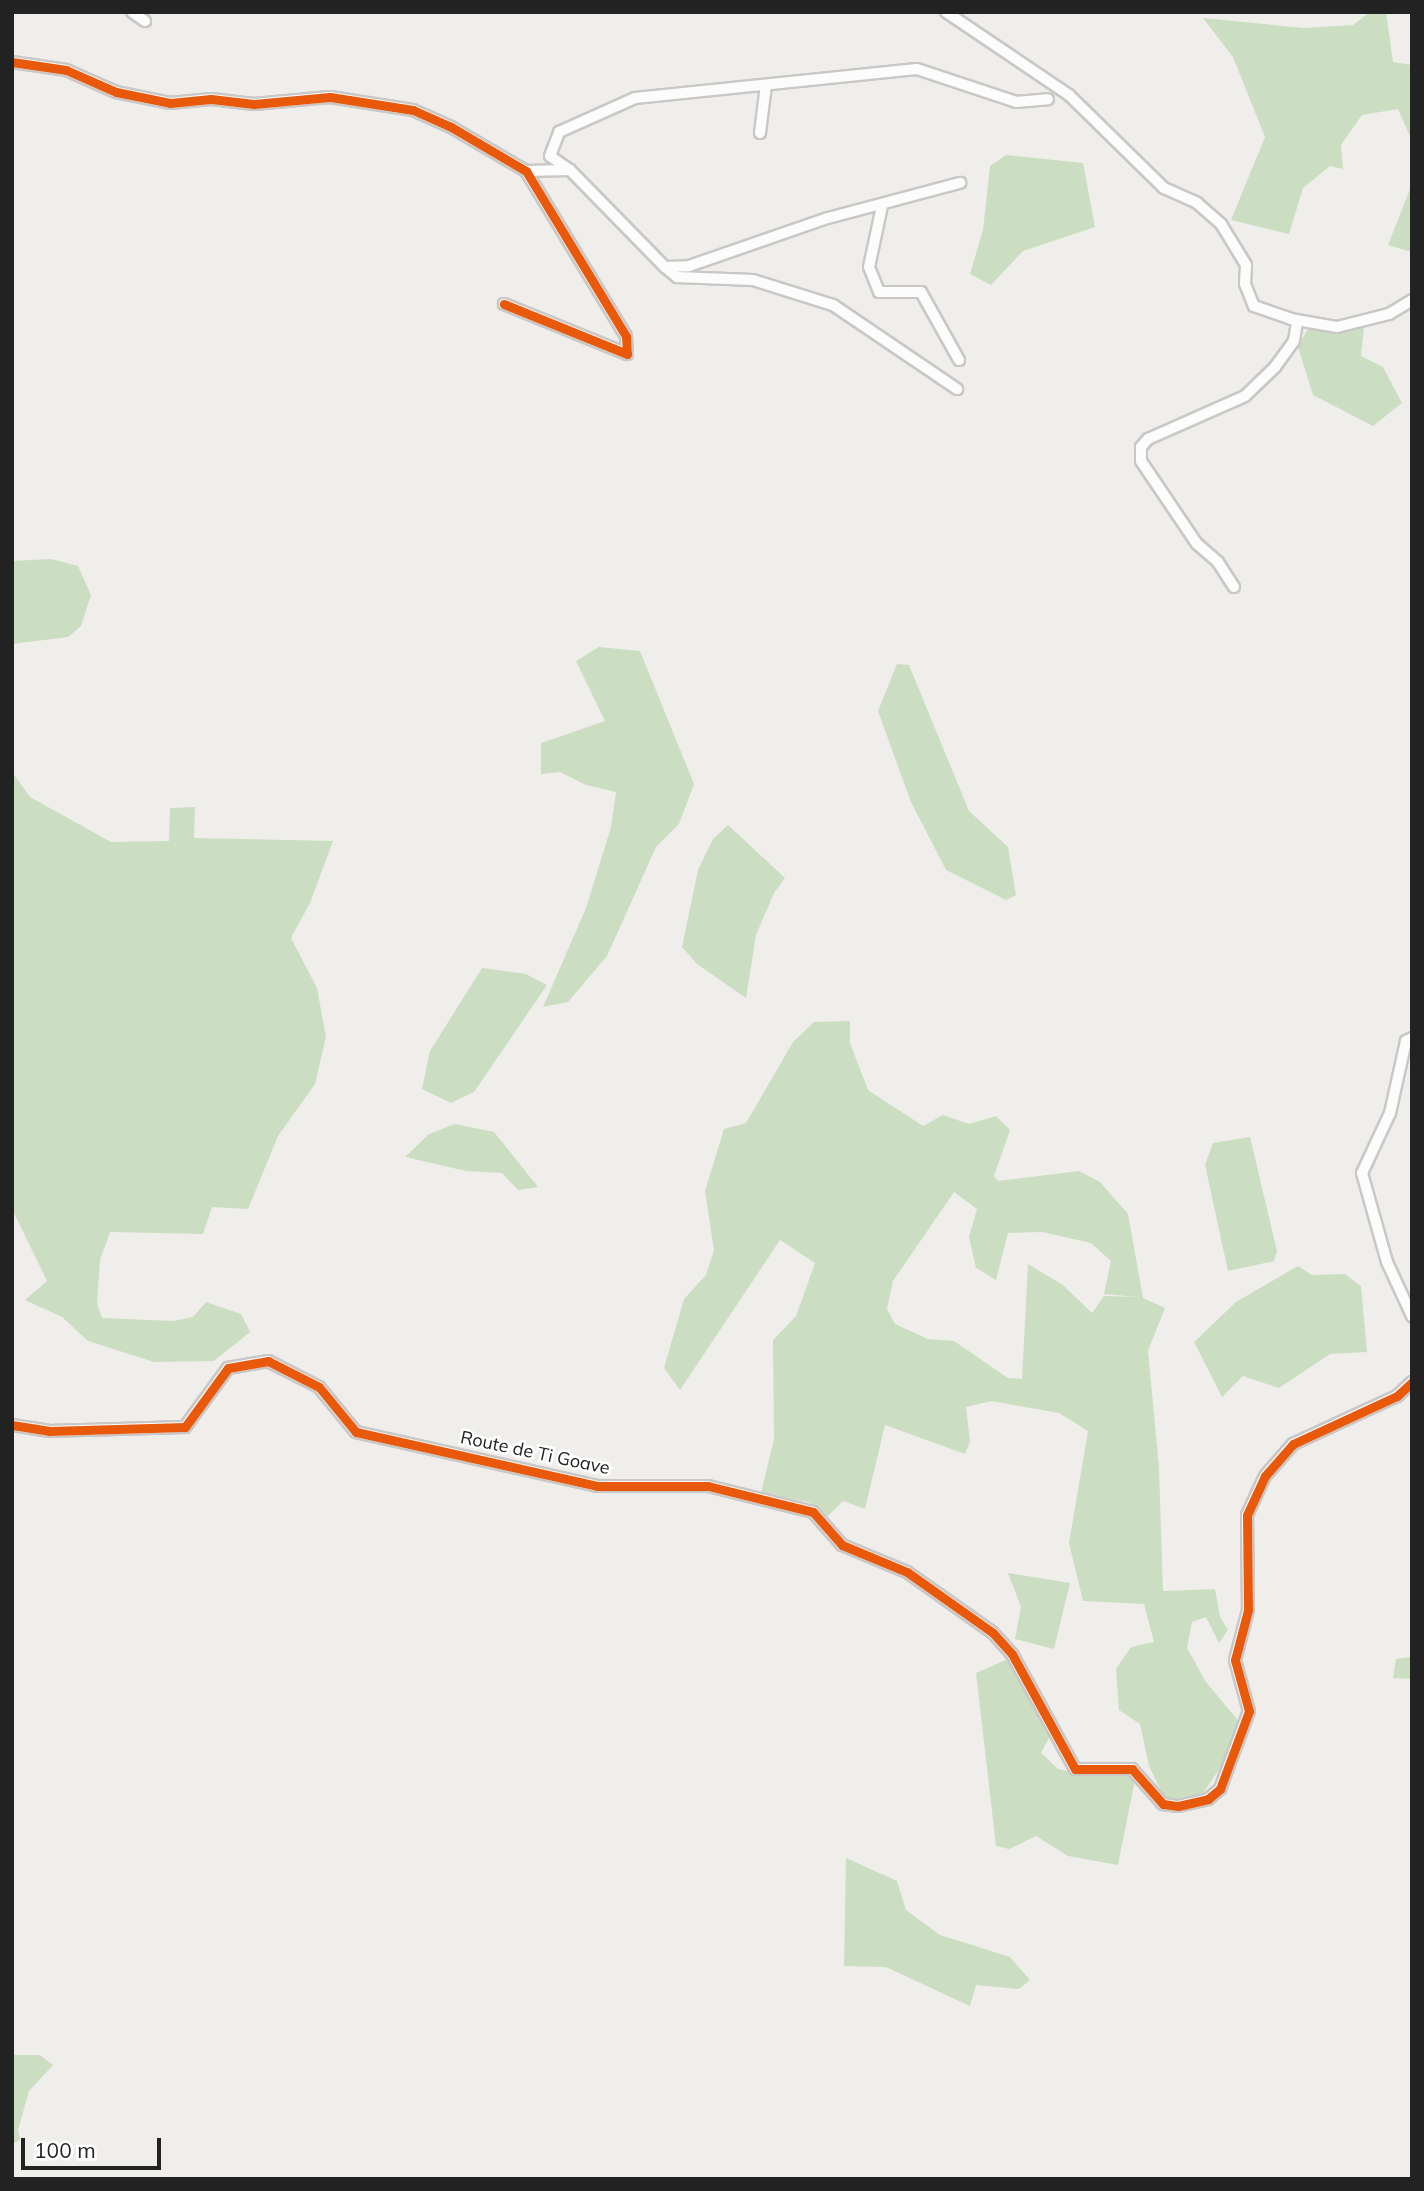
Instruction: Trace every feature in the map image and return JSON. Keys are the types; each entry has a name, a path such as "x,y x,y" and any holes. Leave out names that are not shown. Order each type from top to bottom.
{"street":[{"path":"132,12 145,21"},
{"path":"946,12 1069,95 1164,188 1197,203 1221,224 1246,265 1248,299 1254,306 1297,321 1337,327 1357,325 1412,300"},
{"path":"12,62 66,70 88,76 116,92 170,103 211,99 254,104 330,97 413,110 526,171 570,170"},
{"path":"957,389 833,306 753,280 677,277 570,170 550,156 559,132 635,98 917,69 1016,102 1048,99"},
{"path":"761,132 766,85"},
{"path":"504,304 627,354 626,336 526,171"},
{"path":"665,267 689,266 828,218 882,206 960,183"},
{"path":"882,206 869,267 879,292 921,292 959,360"},
{"path":"1234,587 1218,562 1197,544 1141,461 1142,447 1148,439 1245,396 1275,367 1294,341 1297,321"},
{"path":"1412,1038 1406,1041 1390,1113 1362,1173 1387,1262 1412,1316"},
{"name":"Route de Ti Goave","path":"12,1425 49,1431 185,1427 228,1367 268,1361 319,1387 356,1432 597,1486 709,1486 813,1512 842,1545 907,1572 993,1633 1012,1654 1075,1769 1132,1769 1163,1804 1178,1806 1201,1801 1220,1789 1250,1711 1235,1660 1248,1610 1247,1515 1265,1476 1293,1444 1397,1396 1412,1382"}],"green space":[{"path":"1370,12 1386,12 1393,62 1412,65 1412,141 1398,109 1362,115 1341,145 1343,169 1330,166 1303,188 1289,234 1231,220 1265,137 1233,57 1203,18 1304,28 1353,25"},
{"path":"1006,155 1083,163 1095,227 1023,251 991,285 970,274 983,230 990,166"},
{"path":"1412,184 1412,252 1388,245"},
{"path":"1309,327 1364,327 1361,356 1383,367 1402,403 1373,426 1313,395 1298,347"},
{"path":"51,559 78,566 91,595 81,626 68,637 12,644 12,561"},
{"path":"599,647 640,651 694,784 679,824 656,847 607,956 568,1002 543,1007 586,908 611,827 616,792 586,785 560,772 541,774 541,743 605,721 576,661"},
{"path":"897,664 909,665 969,811 1008,847 1016,895 1006,900 946,870 911,802 878,711"},
{"path":"12,772 30,797 111,842 169,841 170,808 195,807 194,838 333,841 310,903 291,938 317,988 326,1037 315,1084 278,1136 248,1209 212,1207 203,1234 110,1232 100,1260 97,1303 102,1318 174,1321 193,1317 206,1302 241,1314 250,1332 214,1361 154,1362 88,1341 62,1317 25,1300 47,1281 12,1209"},
{"path":"728,825 785,878 774,893 756,935 746,998 697,964 682,947 698,870 713,839"},
{"path":"482,968 526,974 547,985 474,1092 451,1103 422,1089 430,1051"},
{"path":"850,1021 850,1043 868,1090 923,1126 943,1115 969,1124 996,1116 1010,1130 994,1176 998,1181 1079,1171 1100,1182 1128,1214 1143,1298 1165,1308 1148,1351 1159,1467 1163,1591 1215,1589 1220,1617 1228,1630 1219,1643 1206,1617 1192,1622 1187,1648 1206,1682 1240,1723 1223,1764 1203,1793 1166,1801 1149,1766 1140,1724 1119,1710 1116,1669 1131,1647 1154,1642 1144,1604 1083,1601 1069,1543 1088,1431 1059,1413 991,1401 966,1407 970,1442 965,1454 885,1425 865,1509 843,1501 828,1516 809,1502 761,1493 774,1439 773,1340 796,1316 815,1263 780,1240 680,1390 664,1368 684,1299 706,1275 714,1250 705,1191 724,1129 746,1123 793,1042 814,1022","holes":["954,1192 977,1209 969,1237 976,1268 996,1280 1008,1233 1042,1232 1091,1243 1111,1261 1104,1294 1139,1297 1104,1296 1092,1313 1063,1285 1028,1264 1022,1379 1008,1378 954,1341 928,1339 895,1324 887,1309 893,1281"]},
{"path":"455,1124 494,1132 538,1187 518,1190 502,1173 466,1171 405,1157 429,1134"},
{"path":"1250,1137 1277,1251 1274,1261 1228,1271 1205,1165 1213,1143"},
{"path":"1298,1266 1312,1275 1345,1274 1361,1286 1367,1352 1330,1354 1279,1388 1243,1376 1222,1397 1194,1342 1236,1302"},
{"path":"1008,1573 1070,1583 1054,1649 1015,1639 1021,1607"},
{"path":"1412,1657 1412,1679 1393,1678 1396,1659"},
{"path":"1008,1659 1013,1660 1051,1734 1041,1753 1058,1769 1085,1775 1108,1771 1136,1775 1118,1865 1068,1856 1036,1836 1009,1849 996,1846 976,1673"},
{"path":"846,1858 897,1881 906,1910 940,1935 1010,1957 1030,1980 1019,1989 976,1985 970,2006 886,1967 844,1966"},
{"path":"12,2055 40,2055 53,2065 29,2091 18,2130 20,2140 14,2143"}],"cycle path":[{"path":"12,62 66,70 116,92 170,103 211,99 254,104 330,97 413,110 451,127 526,171 626,336 627,354 504,304"},
{"path":"12,1425 49,1431 185,1427 228,1368 268,1361 319,1387 356,1432 597,1486 708,1486 813,1512 842,1545 907,1572 993,1633 1012,1654 1075,1769 1132,1769 1163,1804 1178,1806 1208,1799 1220,1789 1249,1711 1235,1660 1248,1610 1247,1515 1265,1476 1293,1444 1397,1396 1412,1382"}]}
